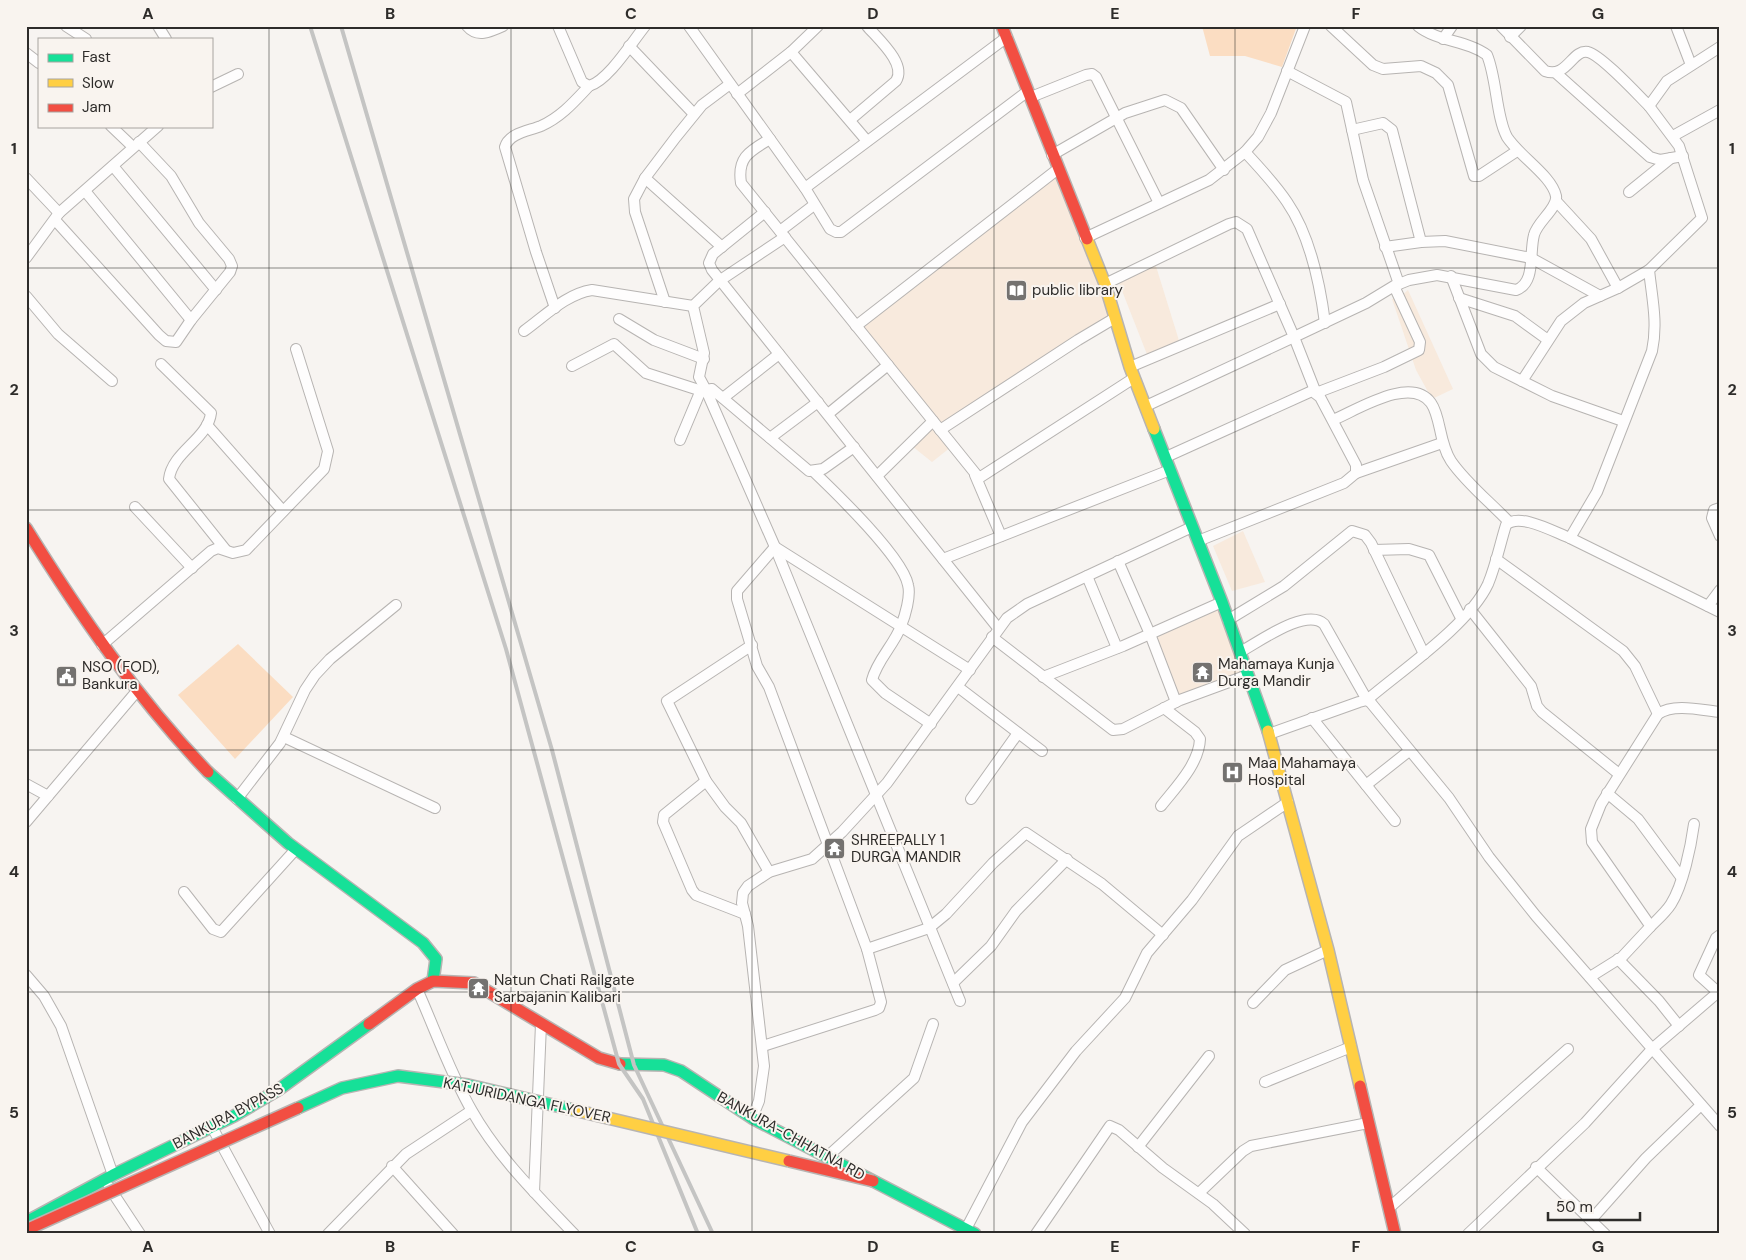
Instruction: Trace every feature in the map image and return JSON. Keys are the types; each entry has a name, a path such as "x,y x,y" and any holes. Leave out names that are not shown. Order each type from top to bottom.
{"main road":[{"path":"1002,26 1085,238 1105,284 1132,373 1222,602 1269,734 1328,950 1396,1234"},
{"path":"26,528 102,645 137,691 184,747 237,799 296,849 423,943 436,959 433,981"},
{"name":"BANKURA BYPASS","path":"26,1222 278,1090 417,989 433,981 474,983"},
{"name":"BANKURA-CHHATNA RD","path":"474,983 599,1058 619,1064 664,1064 681,1071 752,1118 970,1231"},
{"name":"KATJURIDANGA FLYOVER","path":"26,1230 342,1088 398,1076 468,1085 873,1181"}],"street":[{"path":"66,26 84,38"},
{"path":"158,26 165,38"},
{"path":"467,26 471,32 480,34 490,32 502,26"},
{"path":"558,26 582,82 589,86"},
{"path":"555,308 536,252 505,147 507,141 512,137 541,126 563,114 589,86 596,84 604,76 645,26"},
{"path":"689,26 805,188 830,229 836,232 841,232 1029,94 1092,74 1100,82 1115,118 1159,203"},
{"path":"737,94 791,52 818,26"},
{"path":"850,120 896,81 900,75 899,66 867,26"},
{"path":"1085,238 1209,180 1245,152 1258,137 1271,113 1305,26"},
{"path":"1331,26 1373,65 1383,69 1421,66 1436,72 1448,85 1474,176 1479,176 1517,150"},
{"path":"1146,406 1325,323 1366,303 1396,285 1437,275 1451,276 1516,290 1525,286 1528,281 1536,228 1553,208 1556,196 1544,177 1517,150 1504,131 1493,72 1487,55 1477,49 1443,39 1418,26"},
{"path":"1443,39 1452,26"},
{"path":"1501,26 1510,38 1546,71 1556,73 1646,154 1660,160 1677,157"},
{"path":"1510,38 1521,26"},
{"path":"1676,26 1691,65"},
{"path":"805,188 1007,38"},
{"path":"629,46 694,114"},
{"path":"1649,106 1667,80 1720,46"},
{"path":"791,52 867,141"},
{"path":"1522,382 1556,327 1568,316 1584,303 1618,288 1650,270 1702,218 1677,157 1673,136 1649,106 1598,57 1587,52 1582,53 1556,73"},
{"path":"26,53 38,62"},
{"path":"1166,457 1307,392 1316,392 1384,367 1419,350 1420,342 1396,285 1358,164 1346,102 1287,71"},
{"path":"212,87 238,74"},
{"path":"665,302 635,212 634,199 645,178 694,114 710,97 730,84"},
{"path":"1052,155 1115,118 1161,100 1171,102 1182,108 1224,170"},
{"path":"1673,136 1720,110"},
{"path":"1352,130 1377,123 1383,123 1392,130 1422,242"},
{"path":"26,178 166,342 176,342 191,320 230,272 232,266 229,259 198,223 171,176 114,128"},
{"path":"26,258 57,216 156,128"},
{"path":"770,139 747,155 740,167 741,183 979,478 1132,373 1280,304"},
{"path":"1245,152 1278,190 1293,213 1315,267 1325,323"},
{"path":"1629,192 1677,157"},
{"path":"113,166 216,290"},
{"path":"856,326 1058,169"},
{"path":"645,178 722,247"},
{"path":"85,191 191,320"},
{"path":"1556,201 1591,239 1618,288"},
{"path":"693,306 719,281 782,234 814,205"},
{"path":"765,212 713,254 709,263 719,281 828,414 998,628"},
{"path":"1105,284 1236,222 1247,229 1316,392 1352,454 1356,465 1356,472 1351,479 1333,488 1272,510 1198,541"},
{"path":"1385,246 1422,242 1452,242 1531,258 1600,296"},
{"path":"1570,538 1597,492 1623,421 1652,351 1656,334 1656,316 1650,270"},
{"path":"1451,276 1481,354 1494,367 1569,403 1623,421"},
{"path":"524,331 581,292 592,290 693,306"},
{"path":"26,296 58,334 112,381"},
{"path":"1459,298 1515,316 1548,340"},
{"path":"693,306 704,359 699,377 704,391 741,465 960,1002"},
{"path":"619,318 654,340 704,359"},
{"path":"940,430 1115,318"},
{"path":"572,366 614,344 646,373 704,391 712,389 804,468 814,472 852,510 894,559 905,576 909,590 901,626 872,680 885,693 931,724"},
{"path":"102,645 211,551 218,548 233,553 246,550 324,469 328,451 296,349"},
{"path":"723,398 779,354"},
{"path":"161,364 211,413 206,426 182,456 170,474 169,479 225,549"},
{"path":"828,414 888,365"},
{"path":"680,440 704,391"},
{"path":"1333,420 1400,391 1413,391 1431,403 1442,443 1456,467 1509,522"},
{"path":"770,438 818,402"},
{"path":"877,476 933,421"},
{"path":"206,426 283,511"},
{"path":"1356,472 1442,443"},
{"path":"814,472 823,469 854,447"},
{"path":"943,559 1170,470"},
{"path":"974,472 1001,536"},
{"path":"135,507 192,568"},
{"path":"1720,508 1714,510 1712,518 1720,536"},
{"path":"1269,734 1367,700 1424,654 1470,609 1488,583 1506,525 1509,522 1521,519 1570,538 1720,612"},
{"path":"752,1118 762,1085 762,1046 742,898 748,886 769,872 812,859 827,847 877,795 1007,618 1027,604 1192,526"},
{"path":"1228,620 1284,586 1352,531 1365,535 1374,550 1424,654"},
{"path":"775,547 970,670"},
{"path":"762,1046 879,1008 881,1002 867,949 827,847 769,687 757,666 736,594 775,547"},
{"path":"1374,550 1409,549 1429,555 1461,618"},
{"path":"1496,559 1623,651 1635,666 1658,714"},
{"path":"1118,561 1150,634 1176,702"},
{"path":"1087,576 1117,648"},
{"path":"1708,606 1720,590"},
{"path":"1043,677 1117,648 1222,602"},
{"path":"237,799 284,737 305,690 315,675 330,659 396,605"},
{"path":"1470,609 1531,686 1537,706 1542,712 1619,774"},
{"path":"1240,652 1296,622 1311,618 1319,620 1324,624 1367,700 1448,798 1498,869 1720,1126"},
{"path":"992,638 1113,730 1123,728 1176,702 1248,675"},
{"path":"752,645 666,701 706,781 725,807 741,823 769,872"},
{"path":"958,687 1042,751"},
{"path":"26,822 137,691"},
{"path":"1162,806 1192,765 1200,740 1195,732 1164,708"},
{"path":"1650,927 1650,924 1592,842 1591,829 1607,793 1658,714 1664,710 1676,708 1720,712"},
{"path":"1312,718 1395,821"},
{"path":"972,799 1018,733"},
{"path":"284,737 435,808"},
{"path":"1366,785 1409,751"},
{"path":"706,781 664,815 663,822 696,894 745,914"},
{"path":"26,784 48,796"},
{"path":"1607,793 1638,819 1681,878"},
{"path":"970,1231 1027,1115 1076,1051 1125,998 1147,953 1192,900 1238,836 1288,802"},
{"path":"1590,976 1618,959 1670,906 1689,854 1694,824"},
{"path":"867,949 930,928 1025,833 1028,833 1068,859 1163,935"},
{"path":"184,892 213,929 221,932 296,849"},
{"path":"953,983 991,946 1016,911 1068,859"},
{"path":"1468,1234 1610,1097 1653,1048 1716,994 1720,994 1699,974 1716,938 1720,935"},
{"path":"1253,1003 1285,970 1328,950"},
{"path":"1618,959 1659,1001 1679,1026"},
{"path":"26,975 44,996 61,1026 109,1177 140,1234"},
{"path":"417,989 471,1111 490,1140 534,1192 574,1234"},
{"path":"534,1192 541,1024"},
{"path":"827,1157 914,1078 933,1024"},
{"path":"1265,1082 1351,1047"},
{"path":"1389,1208 1568,1049"},
{"path":"1138,1147 1209,1056"},
{"path":"1591,1220 1646,1158 1701,1105"},
{"path":"328,1234 392,1166 406,1154 471,1111"},
{"path":"1199,1193 1243,1151 1251,1146 1368,1123"},
{"path":"212,1126 270,1234"},
{"path":"1036,1234 1106,1129 1113,1127 1199,1193 1245,1234"},
{"path":"392,1166 453,1234"},
{"path":"1536,1167 1605,1234"}],"shaded area":[{"path":"1202,26 1297,26 1282,67 1245,56 1210,56"},
{"path":"1064,168 1118,313 941,424 862,326 955,256"},
{"path":"1155,263 1181,347 1150,362 1117,278"},
{"path":"1408,290 1453,389 1432,399 1416,370 1392,299 1400,297"},
{"path":"933,425 951,447 932,462 912,446"},
{"path":"1243,531 1265,582 1232,591 1213,546"},
{"path":"1225,601 1245,674 1177,699 1154,635"},
{"path":"238,644 293,697 235,759 178,695"}],"railway":[{"path":"310,26 506,649 619,1064 643,1099 698,1234"},
{"path":"341,26 552,750 634,1065 713,1234"}],"traffic: fast":[{"path":"1154,429 1222,602 1268,731"},
{"path":"208,772 288,843 423,943 436,959 433,981"},
{"path":"26,1222 113,1175 234,1116 278,1090 369,1024"},
{"path":"620,1064 664,1065 681,1071 752,1118 975,1234"},
{"path":"298,1108 342,1088 398,1076 468,1085 574,1110"}],"traffic: slow":[{"path":"1087,239 1105,284 1130,367 1154,429"},
{"path":"1268,731 1328,950 1360,1086"},
{"path":"574,1110 789,1161"}],"traffic: jam":[{"path":"1002,26 1087,239"},
{"path":"26,528 67,592 133,685 208,772"},
{"path":"369,1024 417,989 433,981 474,983 599,1058 620,1064"},
{"path":"1360,1086 1395,1234"},
{"path":"26,1230 298,1108"},
{"path":"789,1161 873,1181"}],"place":[{"name":"public library","path":"1016,290"},
{"name":"Mahamaya Kunja Durga Mandir","path":"1202,673"},
{"name":"NSO (FOD), Bankura","path":"66,676"},
{"name":"Maa Mahamaya Hospital","path":"1232,772"},
{"name":"SHREEPALLY 1 DURGA MANDIR","path":"835,849"},
{"name":"Natun Chati Railgate Sarbajanin Kalibari","path":"478,989"}]}
